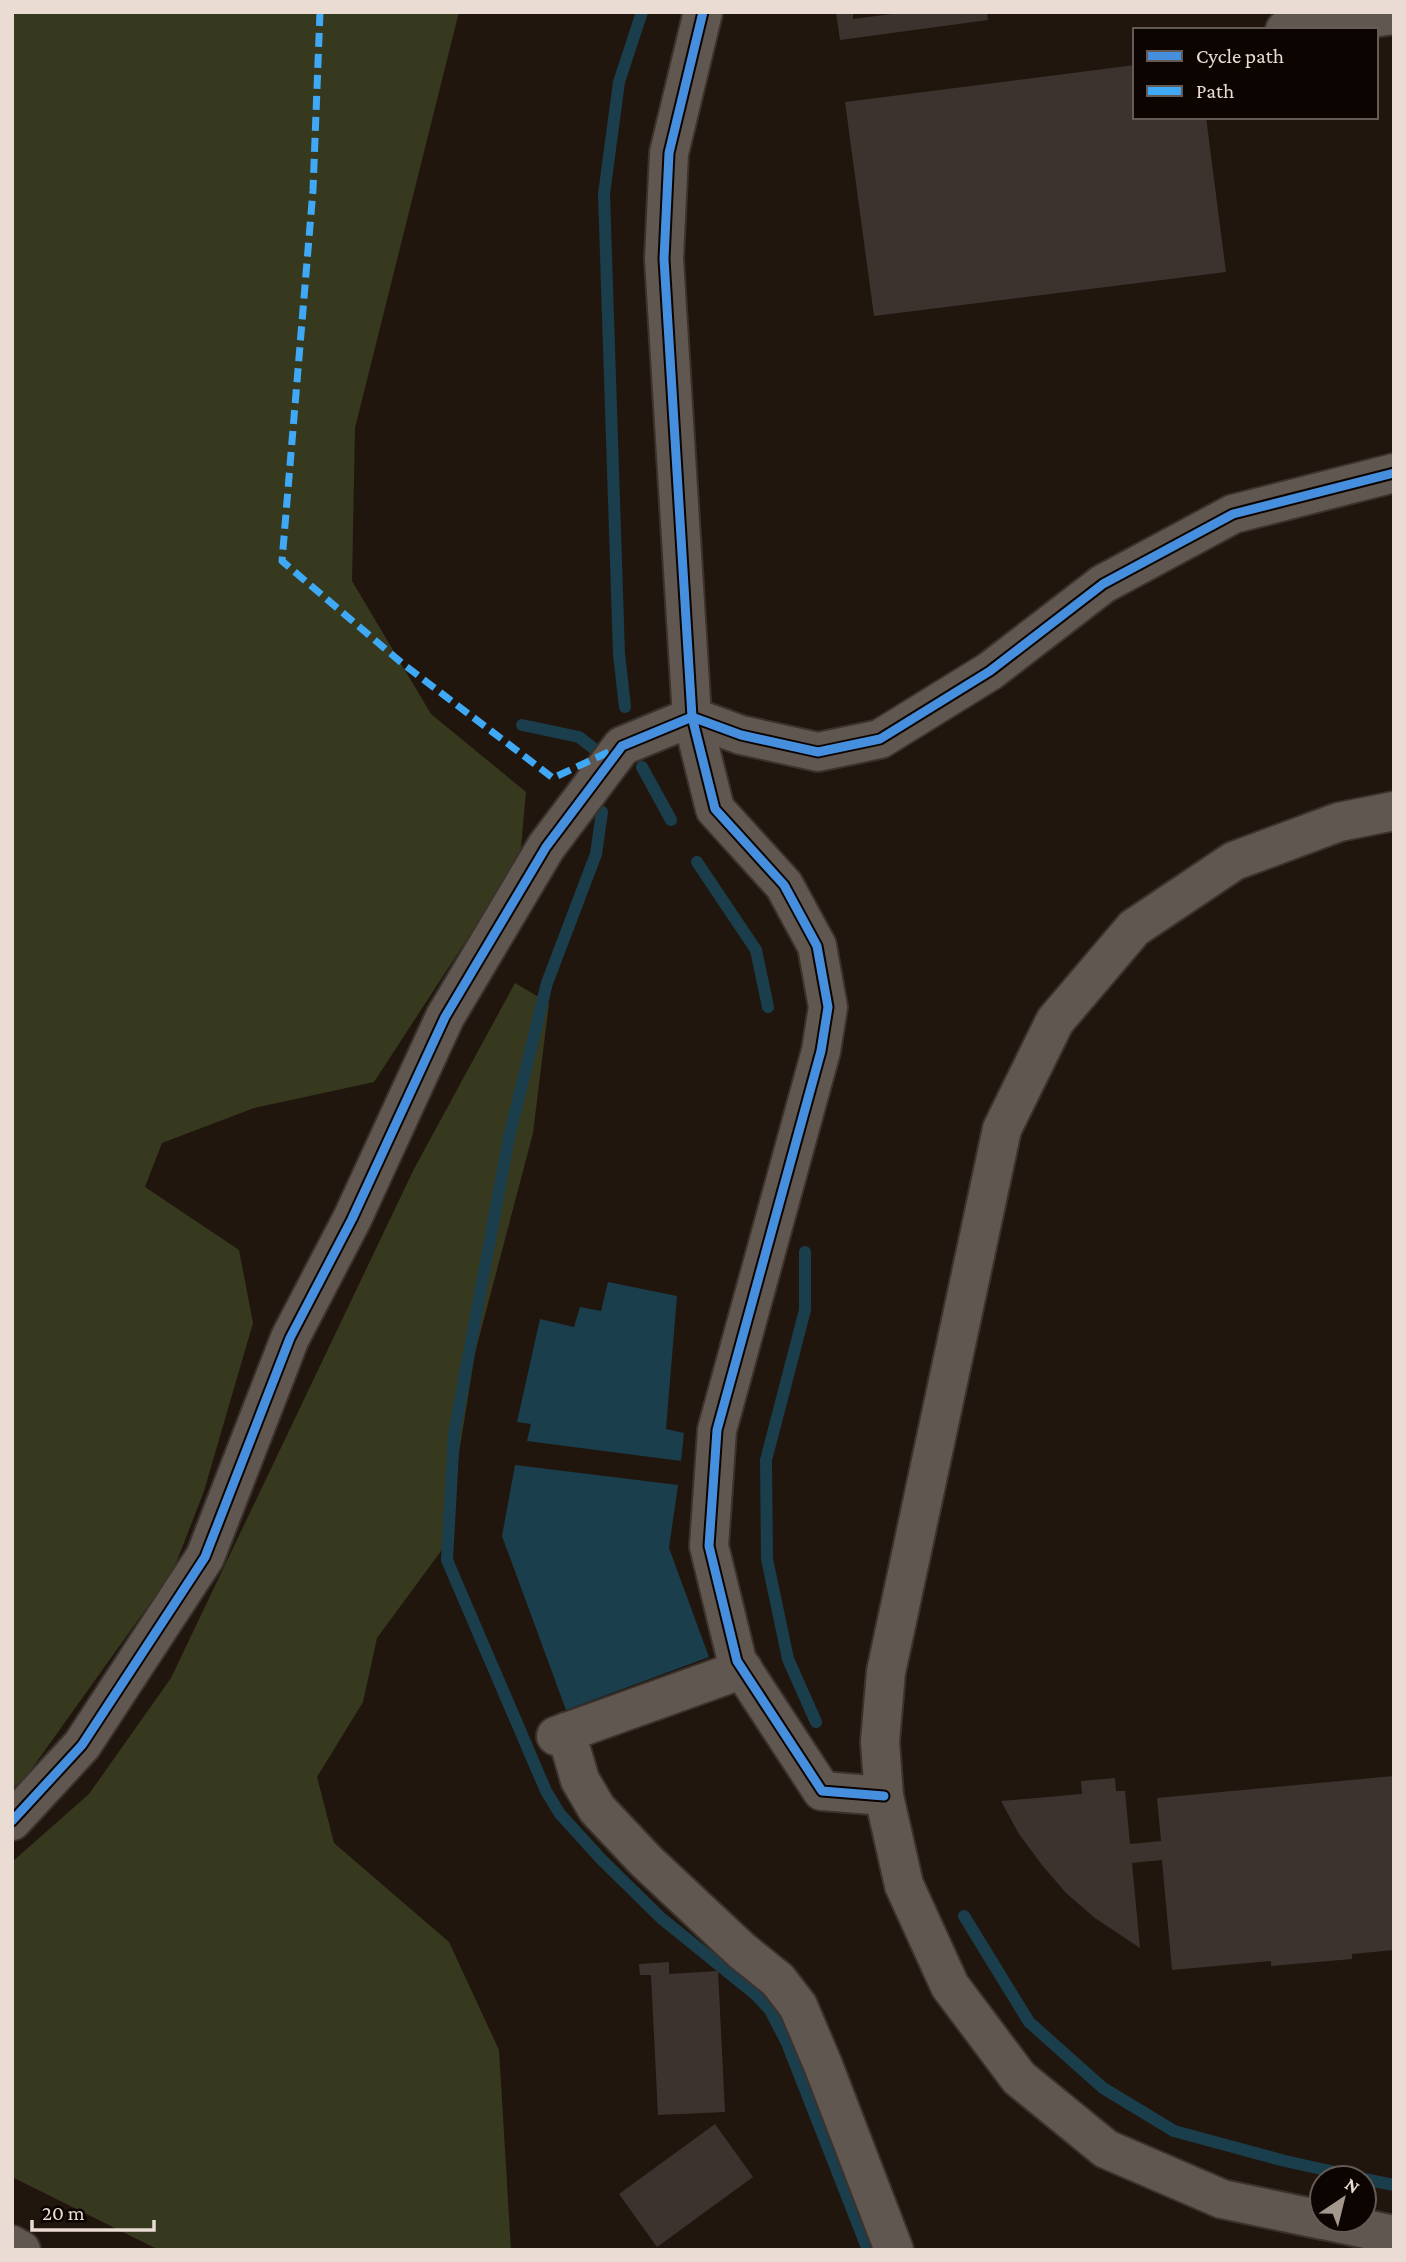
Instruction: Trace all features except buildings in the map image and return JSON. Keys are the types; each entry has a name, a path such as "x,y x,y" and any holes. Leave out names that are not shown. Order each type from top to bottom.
{"street":[{"path":"702,12 669,153 664,259 692,717 715,809 784,885 817,946 828,1007 821,1051 717,1430 709,1546 737,1661 822,1791 884,1797"},
{"path":"1300,28 1394,15"},
{"path":"12,1821 82,1745 205,1557 290,1338 352,1219 445,1017 546,847 622,746 692,717 741,735 818,752 880,739 990,671 1104,584 1233,514 1394,473"},
{"path":"1308,2217 1222,2199 1105,2149 1019,2078 950,1986 904,1885 884,1797 880,1742 886,1672 1002,1129 1055,1021 1134,928 1234,861 1339,822 1394,811"},
{"path":"743,1669 561,1734 580,1780 597,1809 646,1861 778,1980 797,2006 823,2065 894,2250"},
{"path":"12,2245 21,2250"}],"green space":[{"path":"12,12 459,12 355,428 352,581 431,714 526,792 520,858 374,1082 254,1108 162,1143 145,1187 239,1250 253,1323 204,1491 173,1571 23,1781 12,1788"},
{"path":"515,983 549,1003 533,1133 475,1353 444,1547 377,1638 363,1702 317,1777 334,1843 449,1942 499,2050 511,2250 159,2250 12,2177 12,1862 89,1794 171,1678 414,1169"}],"water":[{"path":"608,1282 677,1296 666,1429 684,1433 681,1461 527,1441 531,1424 517,1422 540,1319 574,1327 580,1307 601,1311"},
{"path":"515,1465 678,1485 669,1548 709,1657 566,1710 502,1536"}],"waterway":[{"path":"625,707 619,654 604,194 619,82 642,12"},
{"path":"522,725 579,737 593,748"},
{"path":"642,767 671,820"},
{"path":"602,812 596,854 547,983 509,1137 454,1434 447,1560 546,1791 560,1814 661,1918 755,1994 770,2010 787,2043 868,2250"},
{"path":"697,862 756,950 768,1007"},
{"path":"805,1252 805,1310 766,1460 767,1559 788,1659 816,1722"},
{"path":"964,1916 1029,2022 1103,2088 1174,2131 1308,2166"},
{"path":"1378,2182 1394,2185"}],"marked path":[{"path":"320,12 313,190 282,561 403,664 553,778 615,749"}],"cycle path":[{"path":"12,1821 82,1745 205,1557 290,1338 352,1219 445,1017 546,847 622,746 692,717 664,259 669,153 703,12"},
{"path":"884,1796 822,1791 737,1661 709,1546 717,1430 821,1051 828,1007 817,946 784,885 715,809 692,717 741,735 818,752 880,739 990,671 1103,584 1233,514 1394,473"}]}
